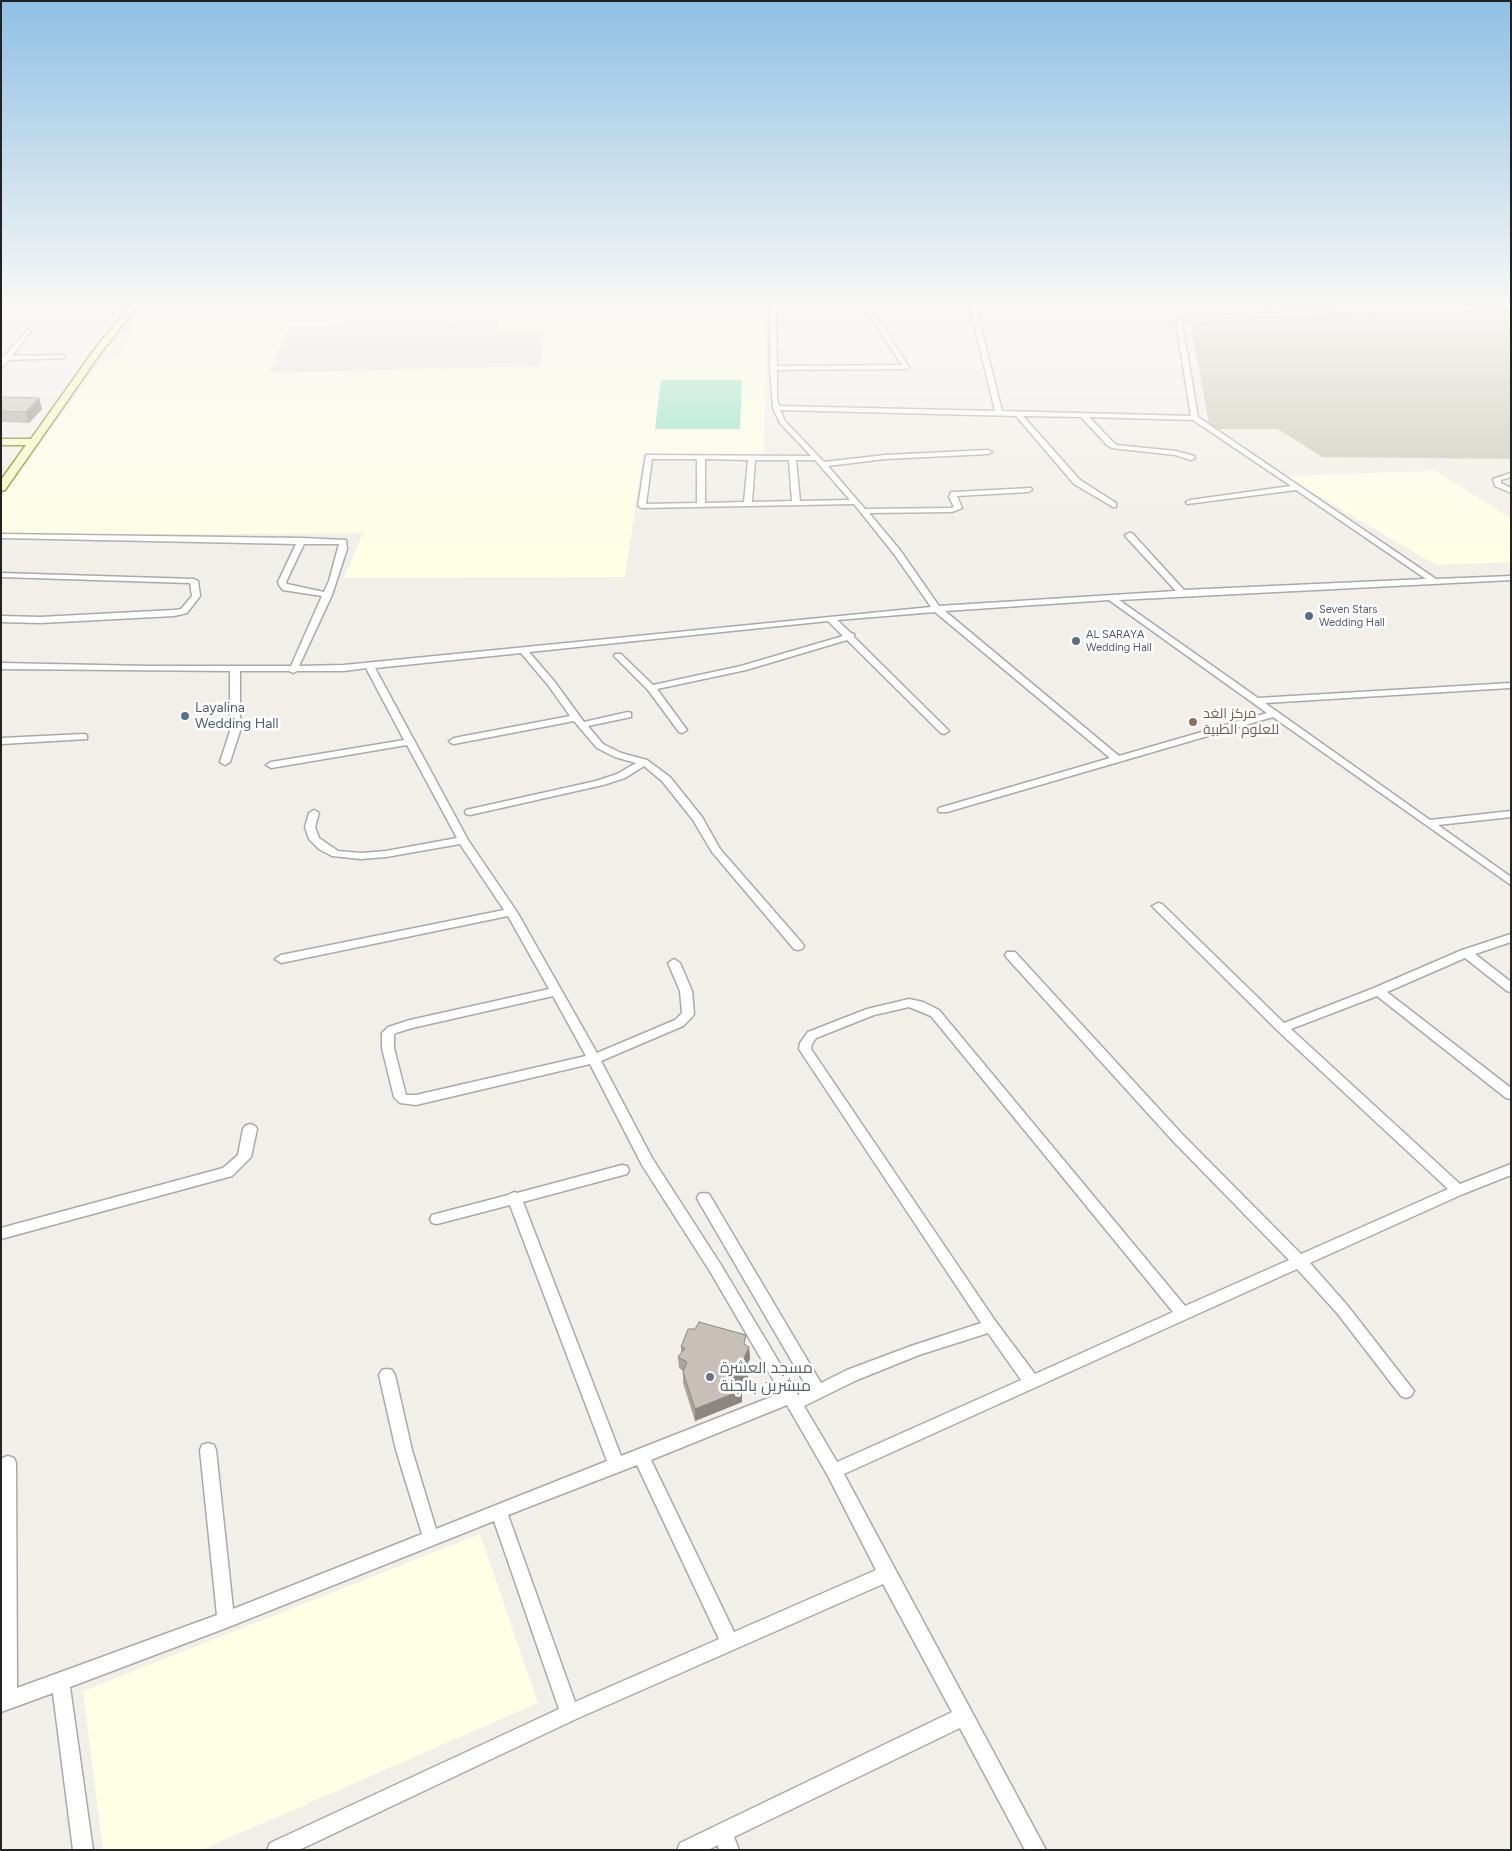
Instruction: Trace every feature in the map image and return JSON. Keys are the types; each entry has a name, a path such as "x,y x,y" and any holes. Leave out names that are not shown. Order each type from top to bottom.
{"street":[{"path":"1,488 69,390"},
{"path":"775,390 776,408 782,422 824,464 856,502 914,574 936,608 1117,759"},
{"path":"994,390 1000,413"},
{"path":"1190,390 1195,418"},
{"path":"776,408 1195,418 1434,581"},
{"path":"1018,414 1077,482 1113,505"},
{"path":"1083,415 1109,444 1114,447 1169,452 1191,458"},
{"path":"1,442 32,442"},
{"path":"824,464 885,457 988,452"},
{"path":"817,458 649,457 642,506 856,502"},
{"path":"701,457 702,505"},
{"path":"748,504 752,458"},
{"path":"792,458 796,503"},
{"path":"1511,475 1497,479 1498,484 1511,491"},
{"path":"1190,502 1296,488"},
{"path":"863,511 952,510 958,508 952,497 954,494 1028,490"},
{"path":"1129,535 1182,593"},
{"path":"1,536 337,540 344,543 328,594 293,670"},
{"path":"302,540 282,582 283,585 286,588 328,594"},
{"path":"1,575 194,581 196,596 184,611 174,613 40,620 1,619"},
{"path":"1,666 235,670 370,667 936,608 1182,593 1511,578"},
{"path":"1111,598 1511,882"},
{"path":"830,618 851,636 944,731"},
{"path":"650,688 743,668 851,636"},
{"path":"523,650 600,746 618,755 644,762 666,779 698,819 716,850 798,946"},
{"path":"618,656 650,688 682,730"},
{"path":"370,667 463,840 511,912 594,1059 648,1161 716,1269 834,1471 887,1574 1036,1850"},
{"path":"225,762 235,731 235,670"},
{"path":"1257,701 1509,685"},
{"path":"943,810 1275,714"},
{"path":"454,741 628,715"},
{"path":"1,741 84,738"},
{"path":"271,765 410,742"},
{"path":"470,812 600,784 622,776 644,762"},
{"path":"314,813 310,827 314,839 322,847 336,854 361,856 386,854 463,840"},
{"path":"1428,823 1511,814"},
{"path":"1158,906 1282,1028 1458,1190"},
{"path":"280,959 511,912"},
{"path":"1282,1028 1466,953 1511,938"},
{"path":"1466,953 1511,988"},
{"path":"1011,955 1177,1137 1300,1262 1342,1309 1406,1391"},
{"path":"555,992 410,1024 392,1030 388,1033 387,1041 398,1093 405,1100 416,1100 594,1059 679,1023 688,1014 686,991 674,963"},
{"path":"1378,990 1511,1095"},
{"path":"1032,1382 991,1326 813,1063 805,1049 806,1043 812,1035 871,1012 909,1003 919,1005 934,1013 1183,1314"},
{"path":"1,1234 227,1172 244,1157 250,1129"},
{"path":"834,1471 1458,1190 1511,1169"},
{"path":"437,1220 622,1170"},
{"path":"514,1198 616,1465"},
{"path":"704,1198 818,1392"},
{"path":"8,1463 9,1594 5,1702 226,1620 616,1465 793,1399 818,1392 852,1375 916,1350 991,1326"},
{"path":"387,1375 404,1450 431,1538"},
{"path":"208,1450 226,1620"},
{"path":"641,1457 730,1642"},
{"path":"499,1512 570,1713"},
{"path":"277,1850 570,1713 887,1574"},
{"path":"60,1681 83,1850"},
{"path":"687,1850 726,1841 964,1716"}],"shaded area":[{"path":"80,390 765,390 764,455 643,455 625,577 344,578 363,533 1,535 1,497"},
{"path":"1203,390 1511,390 1511,459 1322,457 1278,429 1210,429"},
{"path":"1435,471 1511,518 1511,562 1436,565 1285,476"},
{"path":"480,1534 538,1703 201,1850 103,1850 83,1691"}],"green space":[{"path":"660,390 742,390 740,429 655,429"}],"building":[{"path":"1,397 39,398 26,412 1,411"},
{"name":"مسجد العشرة مبشرين بالجنة","path":"699,1322 746,1335 744,1344 749,1347 744,1358 748,1366 719,1383 742,1390 695,1409 683,1372 687,1362 678,1357 685,1348 681,1347 688,1329 695,1329"}],"place":[{"name":"Seven Stars Wedding Hall","path":"1309,616"},
{"name":"AL SARAYA Wedding Hall","path":"1076,641"},
{"name":"Layalina Wedding Hall","path":"185,716"},
{"name":"مركز الغد للعلوم الطبية","path":"1193,722"},
{"name":"مسجد العشرة مبشرين بالجنة","path":"710,1377"}]}
